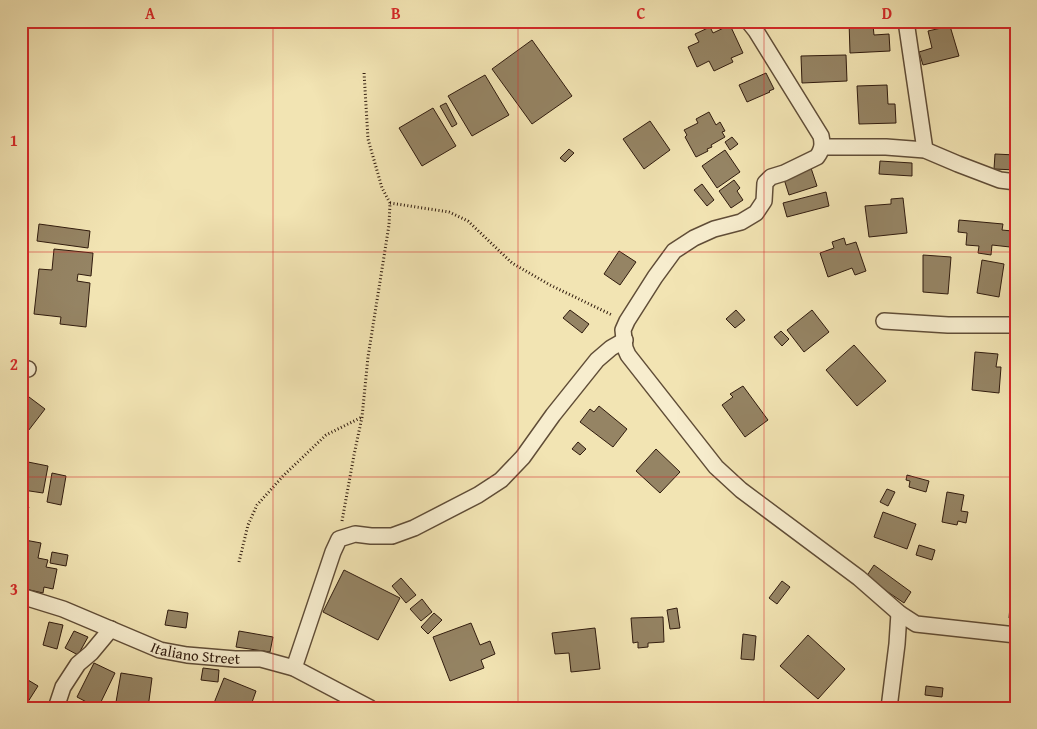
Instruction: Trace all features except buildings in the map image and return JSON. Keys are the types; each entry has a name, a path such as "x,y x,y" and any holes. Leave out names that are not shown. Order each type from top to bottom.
{"street":[{"path":"748,21 821,136 822,147 817,157 784,173 771,177 765,183 764,201 756,213 742,222 714,229 694,238 674,251 627,321 623,330 625,348 633,361 721,472 741,490 858,578 899,613 916,624 1016,635"},
{"path":"906,21 926,150"},
{"path":"822,147 886,147 926,150 1000,180 1016,182"},
{"path":"884,321 948,325 1016,325"},
{"path":"294,668 339,539 355,534 392,536 414,528 501,480 523,457 553,415 597,360 625,340"},
{"name":"Italiano Street","path":"21,596 63,609 160,650 187,655 261,659 294,668 370,708"},
{"path":"889,708 899,613"},
{"path":"56,708 63,687 78,664 91,653 112,629"}],"path":[{"path":"339,539 362,417 368,357 389,225 390,203 382,188 368,139 364,72"},
{"path":"390,203 448,212 468,221 512,263 550,285 627,321"},
{"path":"239,562 248,525 257,505 284,475 326,436 362,417"}]}
